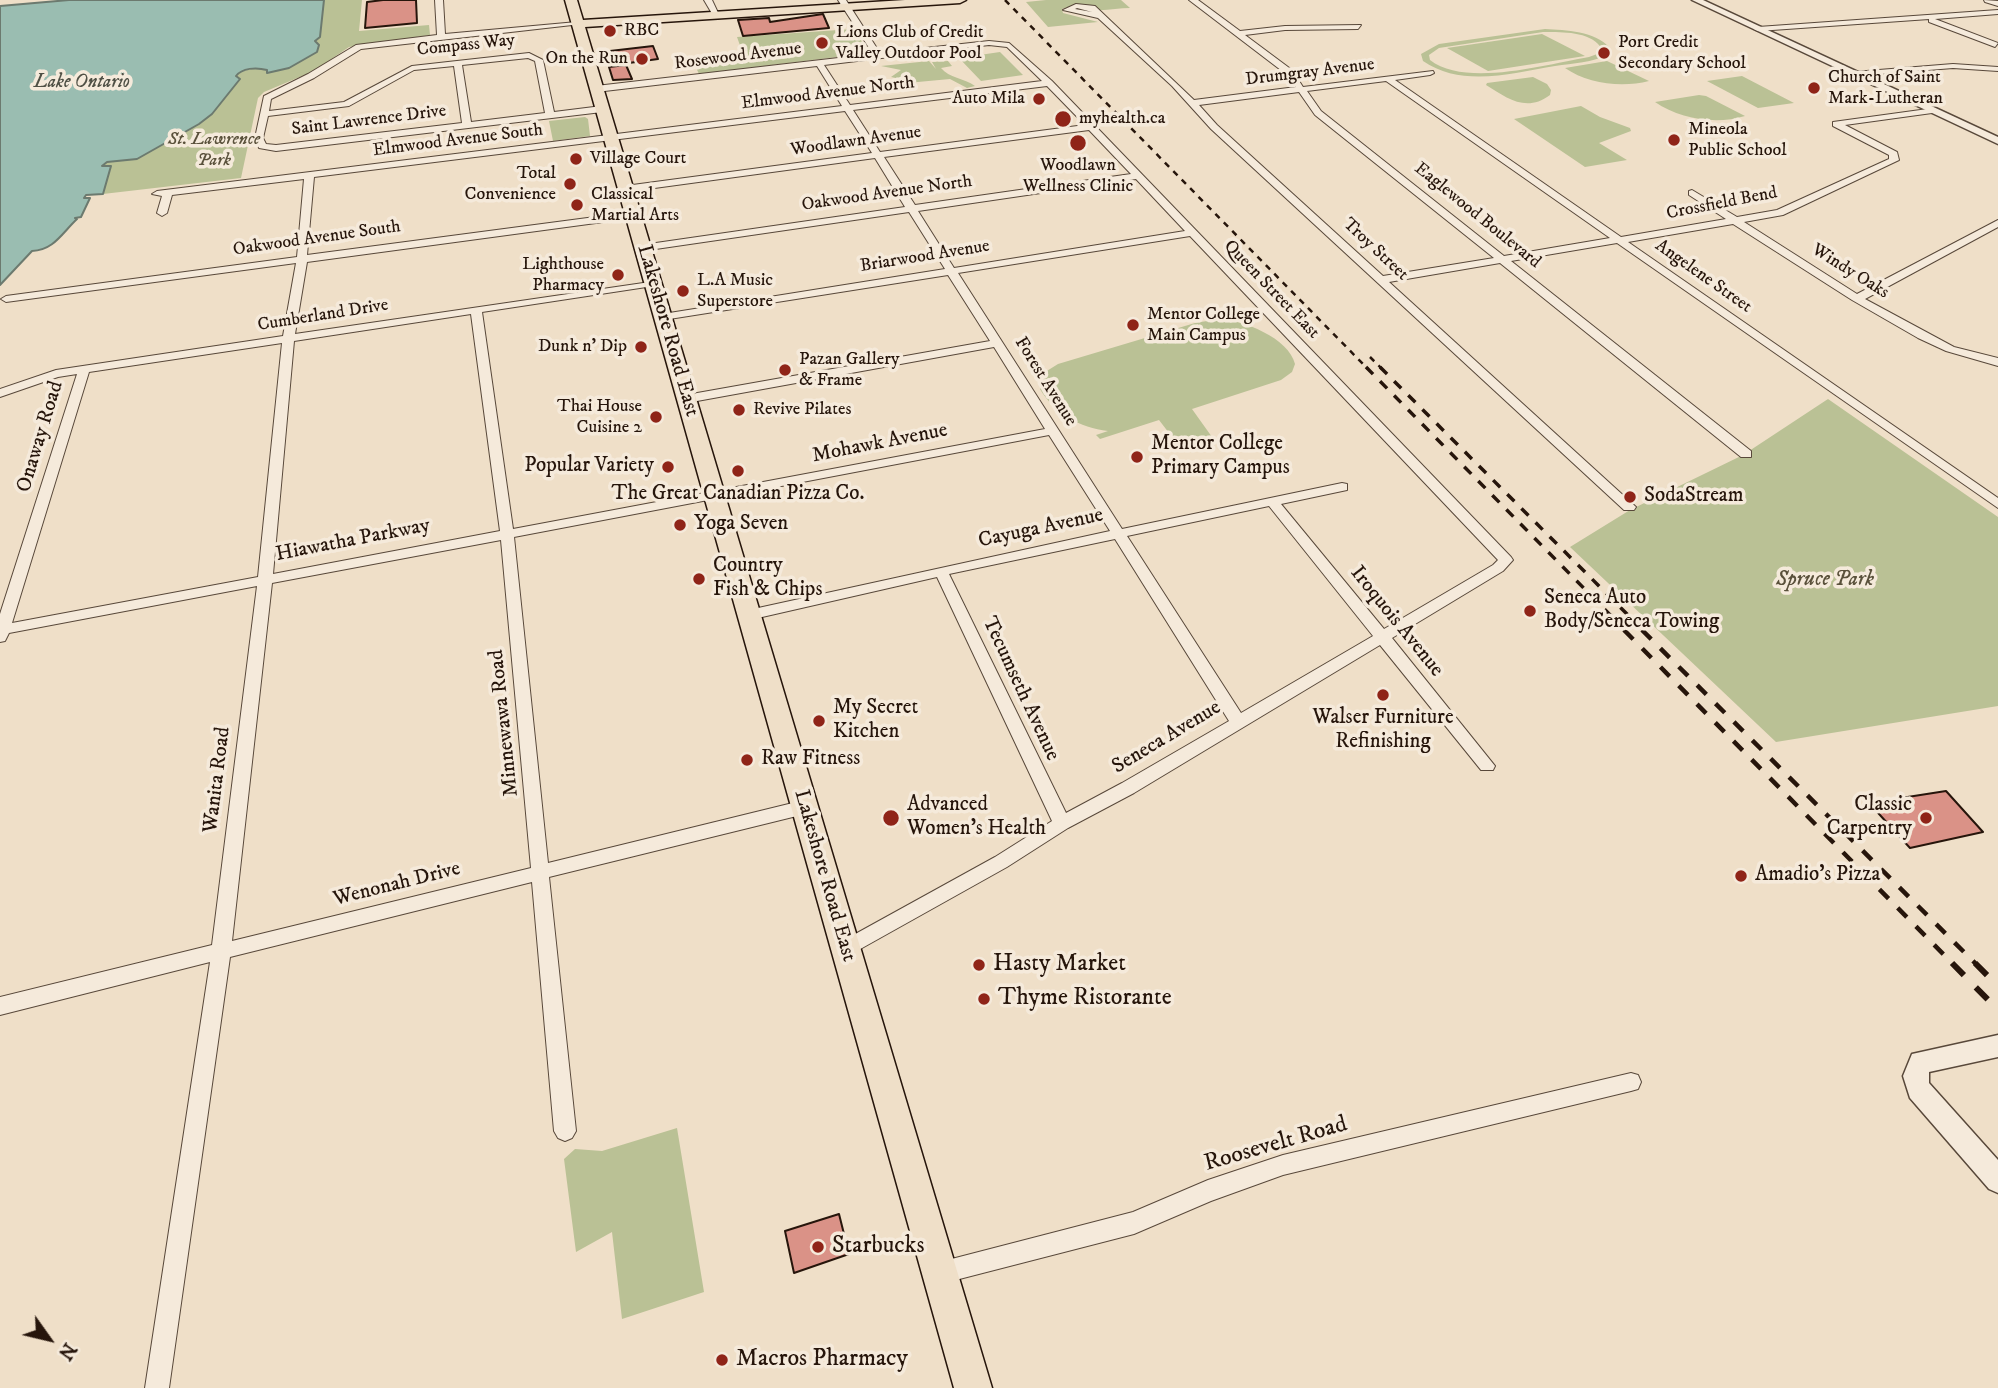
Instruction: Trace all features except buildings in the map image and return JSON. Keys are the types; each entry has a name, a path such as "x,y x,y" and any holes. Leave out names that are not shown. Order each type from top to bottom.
{"main road":[{"name":"Lakeshore Road East","path":"571,0 973,1388"},
{"path":"578,24 844,3 960,0"}],"street":[{"path":"439,0 442,36"},
{"path":"708,0 716,15"},
{"name":"Eaglewood Boulevard","path":"1193,0 1289,72 1318,113 1746,454"},
{"path":"1696,0 1998,141"},
{"path":"1988,0 1998,4"},
{"path":"844,3 878,56"},
{"path":"1758,29 1998,12"},
{"name":"Troy Street","path":"1101,16 1193,103 1214,127 1629,507"},
{"path":"1926,17 1995,45"},
{"name":"Saint Lawrence Drive","path":"578,24 442,36 359,47 312,76 272,93 267,98 258,138 262,146 276,148 602,109"},
{"path":"1236,34 1285,28 1357,27"},
{"name":"Rosewood Avenue","path":"596,89 989,43 1009,45"},
{"name":"Queen Street East","path":"1009,45 1049,83 1506,559"},
{"name":"Compass Way","path":"264,114 346,104 407,69 529,55 537,57 550,115"},
{"path":"458,63 467,125"},
{"name":"Forest Avenue","path":"820,63 1238,722"},
{"path":"1854,74 1953,66 1998,69"},
{"name":"Drumgray Avenue","path":"1193,103 1430,74"},
{"name":"Angelene Street","path":"1388,79 1998,504"},
{"name":"Elmwood Avenue North","path":"611,138 1049,83"},
{"name":"Crossfield Bend","path":"1381,280 1780,213 1895,160 1894,154 1836,124 1932,110"},
{"name":"Woodlawn Avenue","path":"625,189 1091,127"},
{"name":"Elmwood Avenue South","path":"157,194 611,138"},
{"name":"Wanita Road","path":"157,1388 221,952 265,579 288,339 302,259 309,175"},
{"name":"Oakwood Avenue North","path":"642,248 1137,176"},
{"path":"162,213 168,193"},
{"name":"Windy Oaks","path":"1692,193 1856,298 1935,343 1998,362"},
{"name":"Oakwood Avenue South","path":"6,299 633,215"},
{"path":"1856,298 1870,293 1998,223"},
{"name":"Briarwood Avenue","path":"663,317 1192,233"},
{"name":"Cumberland Drive","path":"0,393 33,380 84,370 653,283"},
{"name":"Minnewawa Road","path":"476,311 507,533 565,1131"},
{"path":"686,399 997,343"},
{"name":"Onaway Road","path":"1,632 84,370"},
{"name":"Mohawk Avenue","path":"714,495 1053,431"},
{"name":"Cayuga Avenue","path":"749,615 941,571 1342,487"},
{"name":"Hiawatha Parkway","path":"1,632 265,579 714,495"},
{"name":"Iroquois Avenue","path":"1273,502 1487,766"},
{"name":"Seneca Avenue","path":"846,949 1001,863 1062,823 1128,788 1504,564 1506,559"},
{"name":"Tecumseth Avenue","path":"941,571 1062,823"},
{"name":"Wenonah Drive","path":"0,1006 805,807"},
{"path":"1998,1046 1922,1062 1917,1069 1915,1081 1919,1090 1998,1180"},
{"name":"Roosevelt Road","path":"940,1273 1134,1223 1208,1191 1283,1166 1631,1082"}],"green space":[{"name":"St. Lawrence Park","path":"324,0 362,0 359,31 429,25 430,35 349,47 314,71 264,92 258,98 241,178 103,194 111,167 101,166 107,162 137,159 237,78 239,73 259,69 267,70 268,73 305,57 314,46 315,39 320,37"},
{"path":"1121,0 1130,8 1099,10 1067,7 1062,9 1063,13 1098,22 1048,27 1026,2"},
{"path":"853,29 870,53 699,74 691,57 742,51 737,37"},
{"path":"1545,29 1588,35 1604,42 1610,48 1608,54 1589,61 1505,75 1471,76 1438,69 1423,61 1421,54 1439,44","holes":["1543,32 1584,36 1602,49 1600,53 1589,57 1507,72 1464,72 1445,68 1430,60 1429,55 1439,48"]},
{"path":"1542,34 1585,56 1488,71 1447,48"},
{"path":"1000,52 1023,75 981,81 959,58"},
{"path":"929,61 936,69 932,62 948,61 952,66 941,68 944,71 975,86 967,88 950,79 907,83 905,80 891,77 901,70 881,66"},
{"path":"1607,61 1649,81 1606,83 1584,78 1565,68"},
{"path":"1742,76 1794,103 1758,108 1707,81"},
{"path":"1533,77 1547,84 1551,90 1550,95 1533,103 1517,102 1486,85 1487,83"},
{"path":"1699,95 1745,116 1722,120 1698,119 1676,113 1655,102"},
{"path":"1581,106 1600,117 1630,128 1631,131 1599,143 1627,160 1585,167 1514,119"},
{"path":"585,117 588,119 590,136 553,141 549,121"},
{"path":"1219,319 1264,332 1284,346 1295,364 1292,372 1281,380 1192,409 1212,437 1167,445 1160,435 1169,433 1159,420 1100,439 1096,435 1108,431 1088,427 1069,418 1046,398 1040,389 1042,374 1058,364 1195,323"},
{"name":"Spruce Park","path":"1828,399 1998,517 1998,706 1776,742 1570,547 1630,510 1743,455"},
{"path":"677,1128 704,1292 622,1319 612,1232 576,1252 564,1159 575,1149 602,1151"}],"water":[{"name":"Lake Ontario","path":"69,0 324,0 320,37 315,41 319,45 317,52 289,68 267,73 267,70 258,69 242,71 236,76 240,79 212,114 199,124 137,159 107,162 102,166 111,166 103,194 86,195 84,198 90,198 81,217 75,218 77,219 52,244 32,251 0,285 0,6"}],"railway":[{"path":"1005,0 1368,369"},
{"path":"1370,357 1644,631"},
{"path":"1366,367 1626,631"},
{"path":"1624,630 1954,965"},
{"path":"1642,630 1998,986"},
{"path":"1952,963 1998,1010"}],"place":[{"name":"RBC","path":"610,31"},
{"name":"Lions Club of Credit Valley Outdoor Pool","path":"822,43"},
{"name":"Port Credit Secondary School","path":"1604,53"},
{"name":"On the Run","path":"642,59"},
{"name":"Church of Saint Mark-Lutheran","path":"1814,88"},
{"name":"Auto Mila","path":"1039,99"},
{"name":"myhealth.ca","path":"1063,119"},
{"name":"Mineola Public School","path":"1674,140"},
{"name":"Woodlawn Wellness Clinic","path":"1078,143"},
{"name":"Village Court","path":"576,159"},
{"name":"Total Convenience","path":"570,184"},
{"name":"Classical Martial Arts","path":"577,205"},
{"name":"Lighthouse Pharmacy","path":"618,275"},
{"name":"L.A Music Superstore","path":"683,291"},
{"name":"Mentor College Main Campus","path":"1133,325"},
{"name":"Dunk n' Dip","path":"641,347"},
{"name":"Pazan Gallery & Frame","path":"785,370"},
{"name":"Revive Pilates","path":"739,410"},
{"name":"Thai House Cuisine 2","path":"656,417"},
{"name":"Mentor College Primary Campus","path":"1137,457"},
{"name":"Popular Variety","path":"668,467"},
{"name":"The Great Canadian Pizza Co.","path":"738,471"},
{"name":"SodaStream","path":"1630,497"},
{"name":"Yoga Seven","path":"680,525"},
{"name":"Country Fish & Chips","path":"699,579"},
{"name":"Seneca Auto Body/Seneca Towing","path":"1530,611"},
{"name":"Walser Furniture Refinishing","path":"1383,695"},
{"name":"My Secret Kitchen","path":"819,721"},
{"name":"Raw Fitness","path":"747,760"},
{"name":"Advanced Women’s Health","path":"891,818"},
{"name":"Classic Carpentry","path":"1926,818"},
{"name":"Amadio's Pizza","path":"1741,876"},
{"name":"Hasty Market","path":"979,965"},
{"name":"Thyme Ristorante","path":"984,999"},
{"name":"Starbucks","path":"818,1247"},
{"name":"Macros Pharmacy","path":"722,1360"}]}
